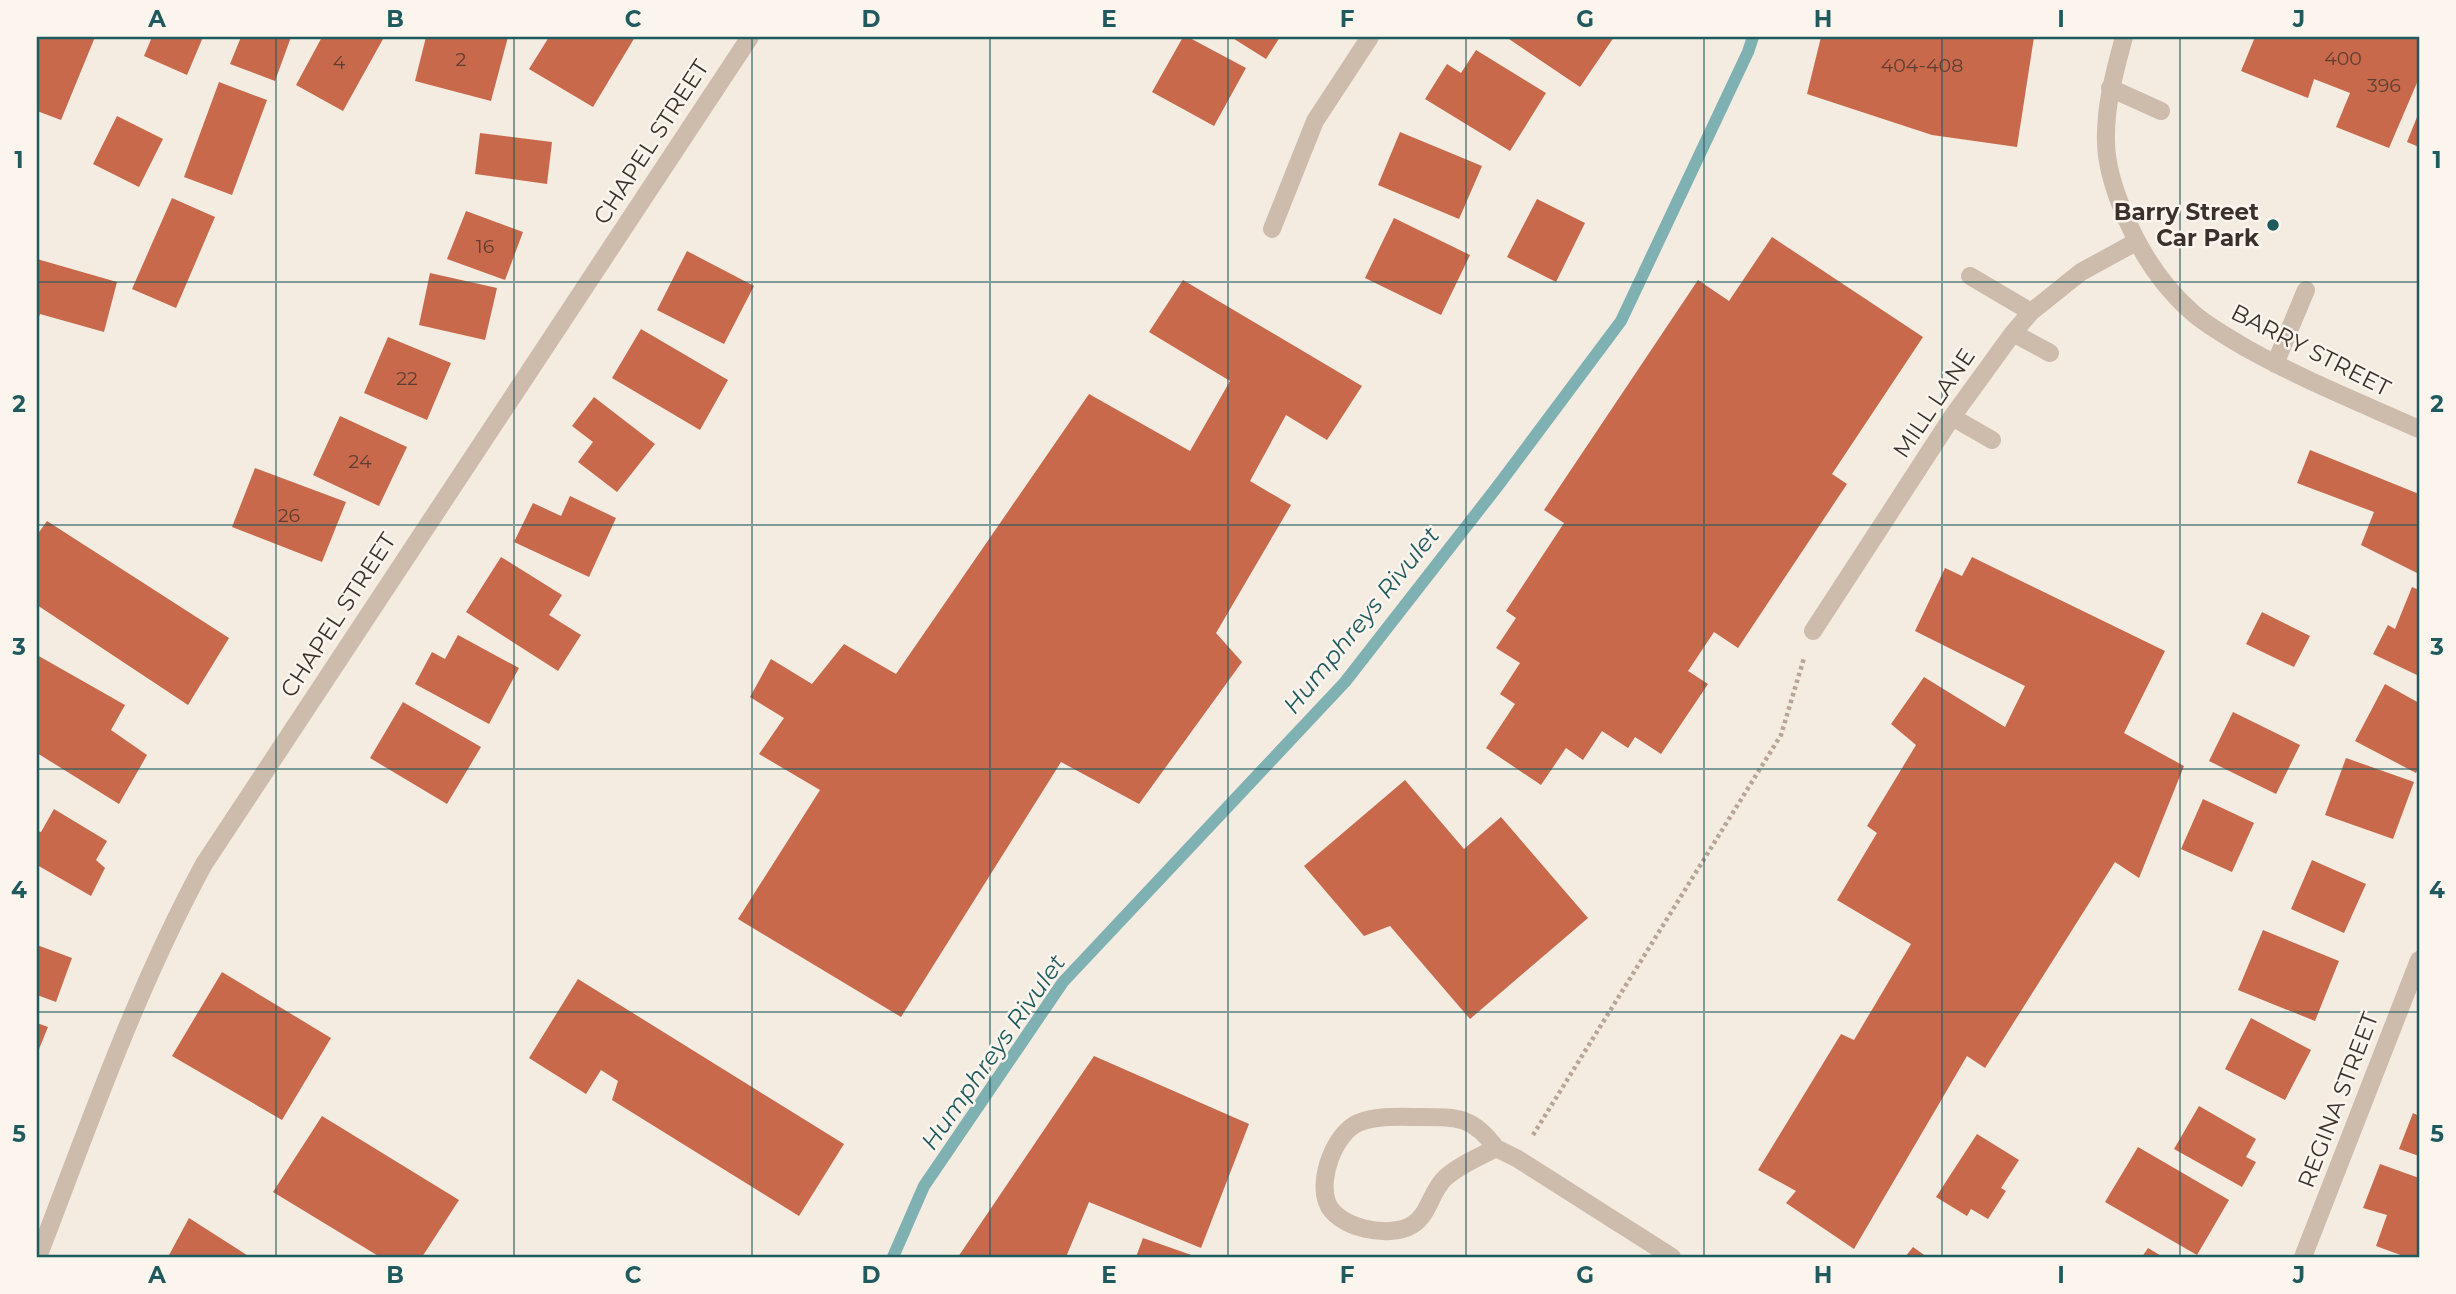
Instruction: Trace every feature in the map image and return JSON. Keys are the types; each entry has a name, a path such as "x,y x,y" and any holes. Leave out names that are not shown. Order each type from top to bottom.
{"street":[{"name":"CHAPEL STREET","path":"38,1257 140,995 170,927 204,864 750,37"},
{"path":"1272,229 1315,121 1370,37"},
{"name":"BARRY STREET","path":"2124,37 2110,88 2105,144 2121,206 2136,242 2170,290 2193,313 2219,333 2275,364 2419,429"},
{"path":"2110,88 2161,111"},
{"name":"MILL LANE","path":"1813,631 1952,417 2013,333 2031,312 2081,272 2136,242"},
{"path":"1969,276 2031,312"},
{"path":"2275,364 2306,290"},
{"path":"2013,333 2050,353"},
{"path":"1952,417 1992,440"},
{"name":"REGINA STREET","path":"2303,1257 2419,960"},
{"path":"1496,1148 1458,1168 1444,1179 1424,1213 1412,1225 1397,1231 1372,1231 1351,1223 1334,1213 1326,1201 1327,1171 1334,1147 1343,1133 1356,1124 1373,1119 1447,1117 1469,1122 1483,1130 1496,1148 1518,1159 1672,1257"}],"path":[{"path":"1518,1159 1781,735 1813,631"}],"building":[{"path":"37,37 95,37 61,120 37,111"},
{"path":"152,37 203,37 187,75 144,56"},
{"path":"241,37 291,37 275,81 230,64"},
{"path":"322,37 383,39 343,111 296,85"},
{"path":"426,37 508,37 491,101 415,81"},
{"path":"549,37 635,37 593,107 529,69"},
{"path":"1183,37 1188,37 1246,68 1214,126 1152,92"},
{"path":"1231,37 1280,37 1266,59"},
{"path":"1506,37 1614,37 1580,87"},
{"path":"1821,37 2034,37 2017,147 1932,135 1807,94"},
{"path":"2255,37 2419,37 2419,78 2389,148 2336,127 2350,93 2314,79 2308,98 2241,71"},
{"path":"1476,50 1546,93 1510,151 1425,99 1447,64 1461,73"},
{"path":"219,82 267,100 232,195 184,177"},
{"path":"2419,112 2419,147 2407,142"},
{"path":"117,116 163,139 139,187 93,164"},
{"path":"1400,132 1482,166 1459,219 1378,185"},
{"path":"480,133 552,142 547,184 475,174"},
{"path":"172,198 215,217 176,308 132,289"},
{"path":"1537,199 1585,223 1556,282 1507,257"},
{"path":"466,211 523,232 505,280 447,259"},
{"path":"1394,218 1470,255 1441,315 1365,278"},
{"path":"1772,237 1923,337 1832,474 1847,484 1738,648 1714,632 1688,671 1708,684 1661,754 1635,737 1628,748 1602,731 1583,760 1566,748 1541,785 1486,748 1515,704 1500,694 1520,663 1496,648 1516,618 1506,611 1564,523 1544,510 1698,280 1729,301"},
{"path":"687,251 754,286 724,344 657,310"},
{"path":"37,259 117,282 104,332 40,314 37,323"},
{"path":"430,273 497,288 485,340 419,325"},
{"path":"1183,280 1362,386 1327,440 1286,415 1250,481 1291,505 1216,633 1242,662 1139,804 1061,762 901,1017 738,919 820,790 759,754 784,718 750,697 771,659 812,684 844,644 896,674 1089,394 1190,451 1230,381 1149,332"},
{"path":"641,329 728,380 700,430 612,378"},
{"path":"388,337 451,363 427,420 364,393"},
{"path":"594,397 655,444 617,492 578,462 593,442 572,426"},
{"path":"340,416 407,447 379,506 313,475"},
{"path":"2310,450 2419,494 2419,574 2361,545 2374,512 2297,483"},
{"path":"255,468 346,502 322,562 232,527"},
{"path":"570,496 616,518 589,577 514,542 533,503 561,516"},
{"path":"47,521 229,638 188,705 37,605 37,535"},
{"path":"501,557 562,595 549,615 581,635 558,671 466,612"},
{"path":"1972,557 2165,651 2124,733 2184,766 2139,878 2115,862 1985,1068 1967,1056 1854,1249 1786,1203 1796,1191 1758,1170 1841,1034 1854,1040 1911,944 1837,900 1877,833 1867,826 1916,745 1891,724 1924,677 2005,727 2025,686 1915,631 1945,568 1962,576"},
{"path":"2412,587 2419,590 2419,676 2373,654 2388,625 2395,629"},
{"path":"2262,612 2310,636 2294,667 2246,644"},
{"path":"458,635 519,668 489,724 415,684 432,652 445,659"},
{"path":"37,655 125,705 111,730 147,755 119,804 37,753"},
{"path":"2385,684 2419,703 2419,767 2416,773 2355,741"},
{"path":"403,702 481,747 447,804 370,758"},
{"path":"2233,712 2300,745 2276,794 2209,761"},
{"path":"2346,758 2414,782 2393,839 2325,815"},
{"path":"1405,780 1464,849 1501,817 1588,918 1470,1019 1390,926 1364,936 1304,866"},
{"path":"2203,799 2254,823 2232,872 2181,849"},
{"path":"54,809 107,841 96,860 105,868 91,896 37,865 37,831 41,832"},
{"path":"2312,860 2366,884 2344,933 2291,909"},
{"path":"2263,930 2339,961 2315,1021 2238,990"},
{"path":"37,945 72,958 56,1002 37,995"},
{"path":"222,972 331,1038 282,1120 172,1056"},
{"path":"578,979 844,1144 799,1216 612,1100 618,1081 601,1070 586,1094 529,1058"},
{"path":"2251,1018 2311,1050 2285,1100 2225,1069"},
{"path":"37,1023 48,1027 37,1054"},
{"path":"1094,1056 1249,1124 1201,1248 1089,1202 1066,1257 958,1257"},
{"path":"2199,1106 2256,1139 2246,1157 2256,1162 2242,1187 2174,1149"},
{"path":"2413,1113 2419,1116 2419,1156 2399,1149"},
{"path":"322,1116 459,1200 422,1257 380,1257 273,1192"},
{"path":"1977,1134 2019,1160 2001,1188 2006,1191 1988,1219 1971,1209 1967,1216 1936,1197"},
{"path":"2138,1147 2229,1200 2197,1255 2105,1202"},
{"path":"2380,1164 2419,1178 2419,1257 2406,1257 2376,1246 2387,1215 2363,1208"},
{"path":"189,1218 250,1257 168,1257"},
{"path":"1143,1238 1197,1257 1136,1257"},
{"path":"1913,1247 1927,1257 1905,1257"},
{"path":"2148,1248 2163,1257 2142,1257"}],"waterway":[{"name":"Humphreys Rivulet","path":"893,1257 924,1186 1063,982 1345,682 1497,487 1621,321 1753,37"}],"place":[{"name":"Barry Street Car Park","path":"2273,225"}]}
